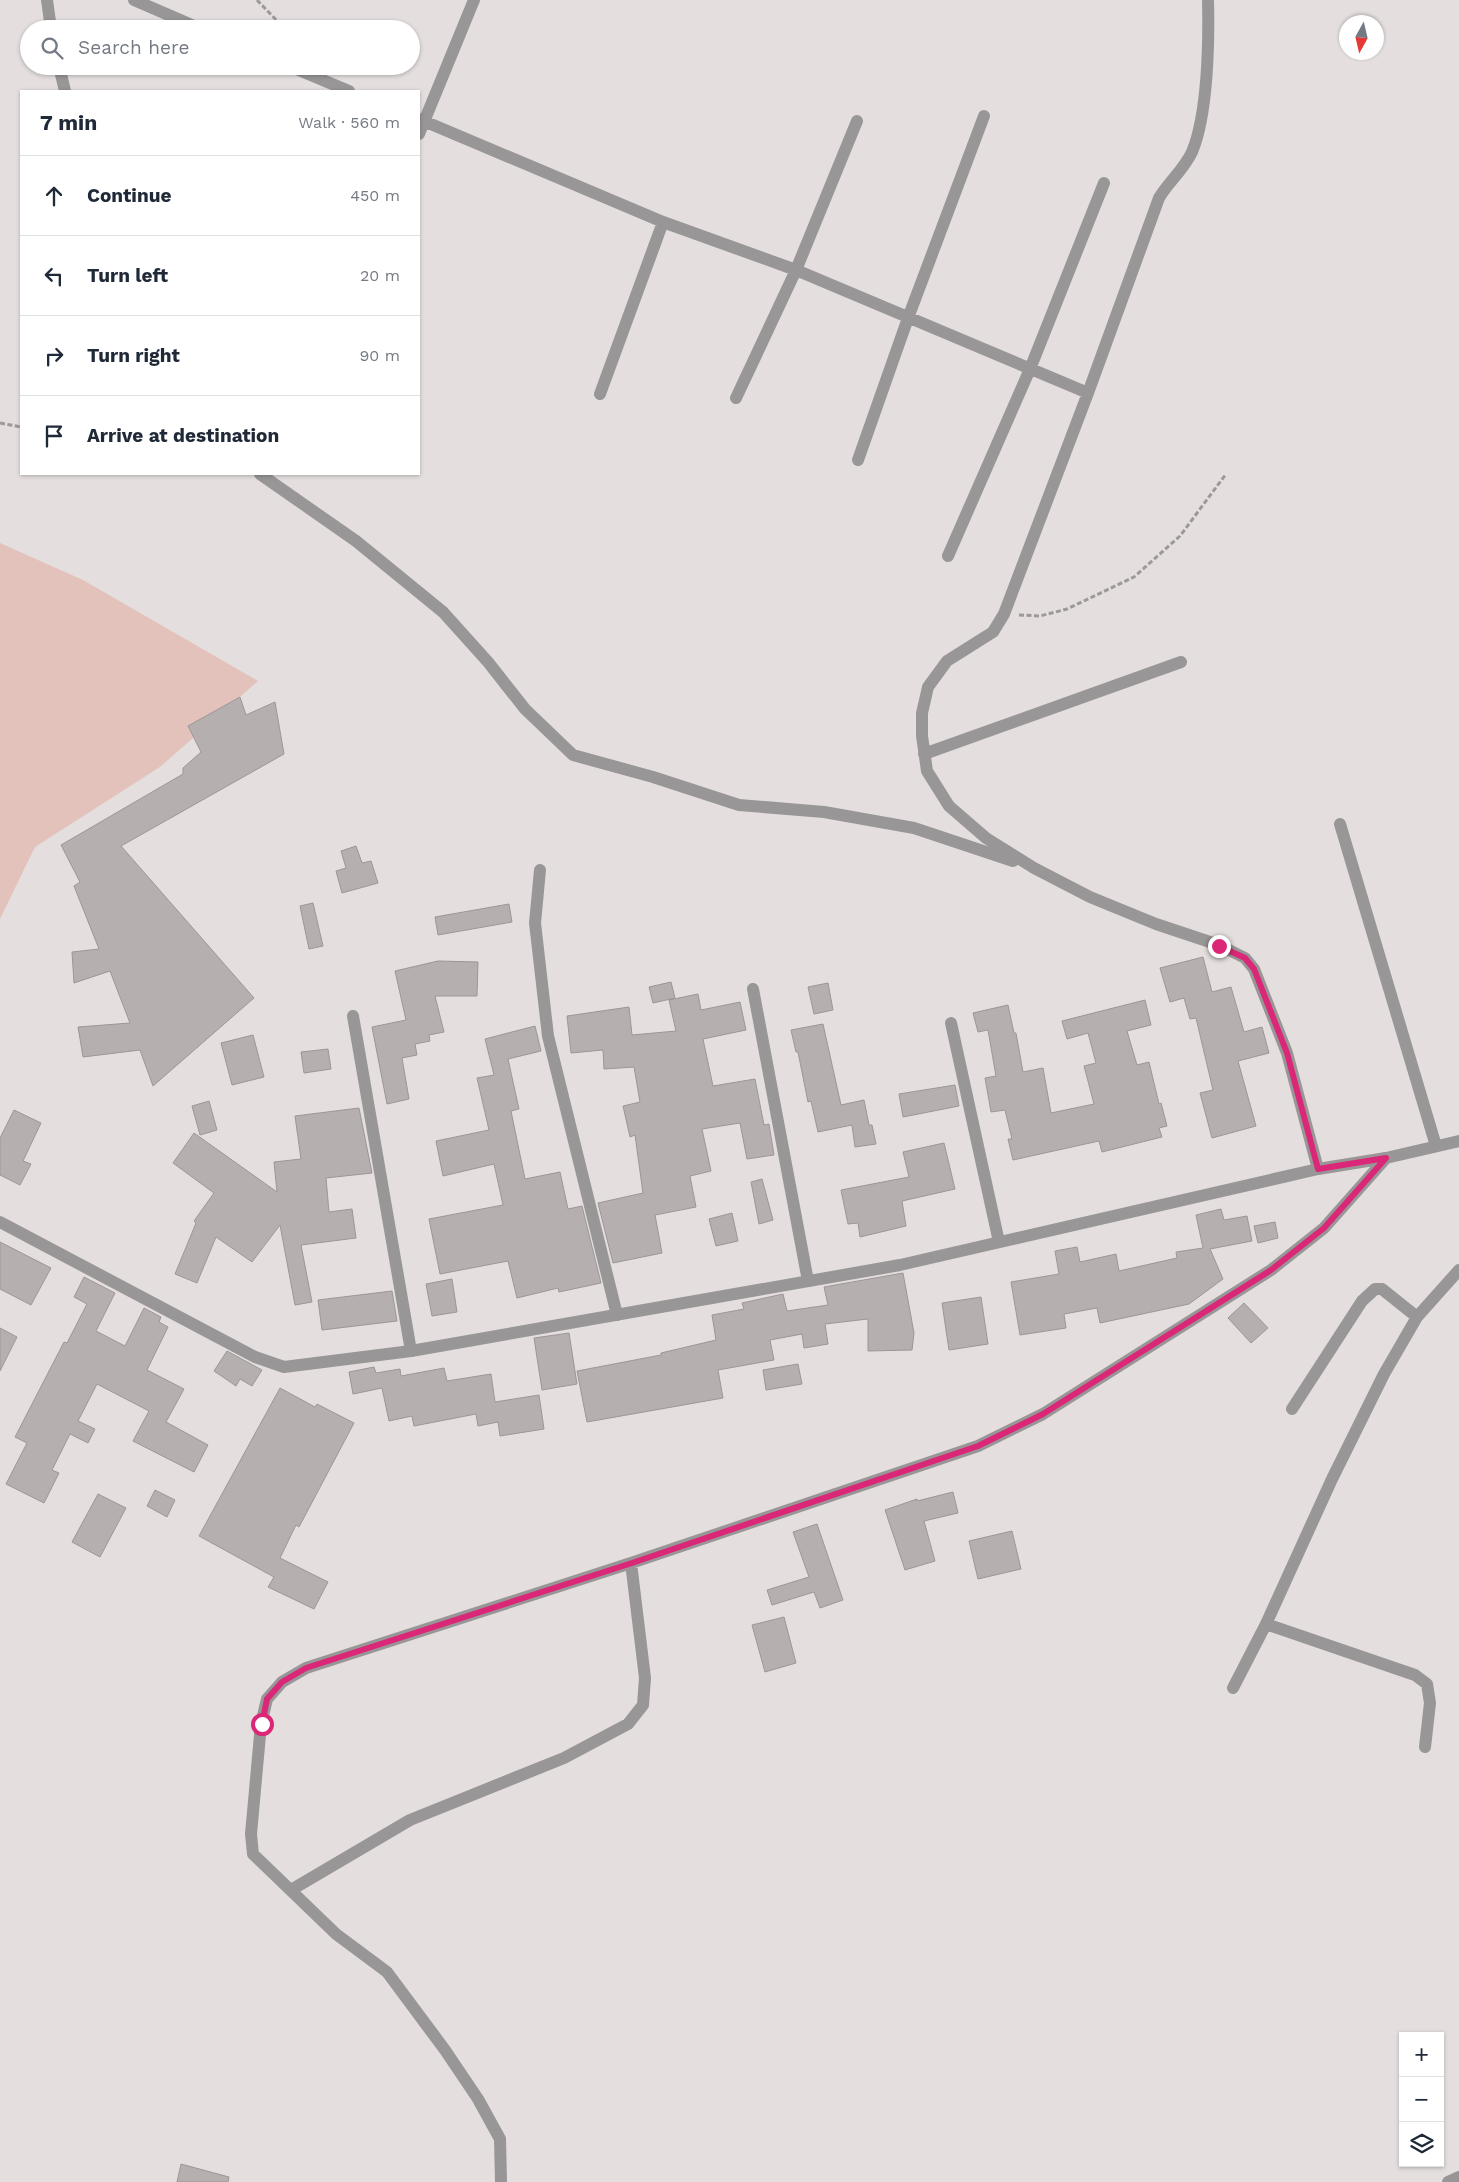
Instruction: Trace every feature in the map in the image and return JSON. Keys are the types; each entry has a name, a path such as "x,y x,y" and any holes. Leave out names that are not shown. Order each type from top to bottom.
{"street":[{"path":"47,0 50,20"},
{"path":"134,0 180,20"},
{"path":"474,0 421,120 663,222 796,270 1088,393"},
{"path":"1208,0 1209,41 1201,113 1192,150 1181,172 1165,188 1159,198 1088,393 1004,614 994,632 947,661 928,686 922,713 922,736 927,771 948,806 986,838 1034,868 1090,897 1156,924 1219,946 1245,958 1254,969 1287,1053 1318,1169"},
{"path":"61,75 65,90"},
{"path":"311,75 347,90"},
{"path":"858,460 908,318 984,116"},
{"path":"736,398 796,270 856,122"},
{"path":"948,556 1030,369 1104,183"},
{"path":"600,394 663,222"},
{"path":"261,475 356,540 443,612 488,662 525,709 573,755 653,777 739,805 824,812 914,828 1034,868"},
{"path":"924,754 1181,662"},
{"path":"1340,824 1436,1146"},
{"path":"540,870 535,922 548,1036 617,1315"},
{"path":"753,989 808,1281"},
{"path":"352,1016 411,1351"},
{"path":"951,1023 999,1242"},
{"path":"0,1222 247,1353 284,1367 411,1351 900,1265 1318,1169 1386,1158 1459,1141"},
{"path":"501,2182 500,2139 478,2099 445,2050 387,1972 336,1934 253,1854 251,1834 262,1724 267,1699 282,1682 306,1668 632,1563 978,1446 1043,1414 1271,1270 1324,1228 1386,1158"},
{"path":"1233,1688 1266,1624 1332,1479 1384,1374 1417,1318 1459,1270"},
{"path":"1292,1409 1362,1301 1375,1289 1382,1289 1417,1318"},
{"path":"291,1890 410,1820 564,1758 628,1724 643,1705 645,1678 632,1563"},
{"path":"1266,1624 1416,1675 1427,1684 1430,1703 1425,1747"},
{"path":"1448,2182 1459,2177"}],"path":[{"path":"258,0 277,20"},
{"path":"0,423 20,427"},
{"path":"1004,614 1040,616 1067,609 1134,577 1180,536 1226,474"}],"shaded area":[{"path":"0,543 83,580 258,681 160,767 35,847 0,919"}],"building":[{"path":"240,697 246,715 275,702 284,754 121,846 254,998 153,1086 140,1050 83,1057 78,1027 130,1023 110,971 74,983 72,952 99,949 74,886 80,882 61,845 183,774 183,768 201,752 188,726"},
{"path":"356,846 362,863 371,861 378,883 342,893 336,871 346,868 341,851"},
{"path":"313,903 323,946 309,949 300,906"},
{"path":"509,904 512,922 438,935 435,917"},
{"path":"1203,957 1212,992 1231,987 1244,1032 1262,1027 1269,1053 1238,1061 1256,1126 1212,1138 1200,1093 1213,1090 1196,1018 1190,1019 1184,998 1170,1002 1160,968"},
{"path":"438,961 478,962 477,996 435,996 444,1032 429,1035 430,1041 415,1044 417,1055 402,1058 409,1099 387,1104 372,1027 406,1020 395,971"},
{"path":"671,982 675,998 653,1003 649,987"},
{"path":"828,983 833,1010 814,1014 808,987"},
{"path":"698,994 701,1010 740,1002 746,1030 703,1039 713,1086 755,1079 764,1125 769,1124 774,1155 747,1159 740,1123 702,1129 711,1171 690,1176 696,1207 655,1215 662,1253 613,1263 598,1203 643,1193 635,1135 630,1137 623,1106 640,1102 634,1067 604,1069 603,1050 571,1053 567,1016 629,1007 632,1035 676,1031 669,1000"},
{"path":"1145,1000 1151,1025 1127,1031 1137,1065 1149,1062 1159,1104 1161,1103 1167,1126 1159,1128 1162,1137 1102,1152 1099,1141 1013,1160 1008,1139 1012,1139 1005,1110 991,1112 985,1078 996,1076 988,1030 978,1032 973,1013 1008,1005 1014,1033 1016,1033 1023,1072 1043,1068 1051,1113 1094,1104 1084,1066 1096,1063 1088,1033 1067,1039 1062,1021"},
{"path":"823,1024 841,1105 864,1100 869,1125 872,1125 876,1144 855,1147 852,1125 818,1132 811,1101 808,1102 798,1052 796,1052 791,1030"},
{"path":"535,1026 541,1051 508,1059 519,1109 511,1111 525,1179 560,1172 568,1209 582,1206 601,1283 559,1292 558,1288 517,1298 508,1261 440,1274 429,1219 503,1205 494,1164 443,1176 436,1141 489,1130 477,1078 494,1075 485,1039"},
{"path":"253,1035 264,1077 232,1085 221,1043"},
{"path":"328,1049 331,1069 304,1073 301,1052"},
{"path":"955,1085 959,1106 903,1117 899,1094"},
{"path":"209,1101 217,1130 200,1135 192,1106"},
{"path":"359,1108 372,1173 326,1178 329,1212 352,1209 356,1238 301,1245 312,1302 295,1305 280,1225 252,1262 216,1237 197,1283 175,1274 196,1223 194,1221 214,1193 173,1163 194,1133 277,1192 274,1162 301,1159 295,1116"},
{"path":"14,1110 41,1123 23,1161 31,1164 20,1185 0,1175 0,1138"},
{"path":"944,1143 955,1189 902,1201 906,1226 860,1237 858,1223 848,1224 841,1190 909,1177 903,1152"},
{"path":"762,1179 773,1220 759,1224 751,1182"},
{"path":"1221,1209 1224,1220 1247,1216 1252,1241 1210,1249 1223,1279 1189,1304 1100,1323 1097,1308 1064,1314 1066,1328 1020,1335 1011,1282 1059,1274 1055,1251 1077,1247 1080,1262 1116,1254 1119,1271 1177,1258 1176,1252 1203,1248 1196,1215"},
{"path":"732,1213 738,1241 716,1246 709,1219"},
{"path":"1275,1222 1278,1238 1258,1243 1254,1226"},
{"path":"0,1242 51,1268 31,1305 0,1289"},
{"path":"903,1273 914,1333 912,1350 868,1351 868,1319 825,1324 828,1344 804,1348 802,1334 770,1340 774,1360 718,1370 723,1398 587,1422 577,1371 661,1355 661,1353 716,1340 712,1315 744,1309 742,1303 783,1294 787,1311 828,1305 824,1287"},
{"path":"84,1277 115,1293 96,1331 125,1346 144,1308 161,1317 159,1322 168,1327 147,1370 184,1389 166,1422 208,1445 194,1472 133,1441 149,1411 97,1384 78,1421 95,1429 88,1443 70,1434 52,1470 59,1473 44,1503 6,1484 27,1443 15,1437 64,1342 67,1343 87,1304 74,1297"},
{"path":"452,1279 457,1312 432,1316 426,1284"},
{"path":"392,1291 397,1321 322,1330 318,1300"},
{"path":"981,1297 988,1344 949,1350 942,1303"},
{"path":"1244,1303 1268,1328 1251,1343 1228,1318"},
{"path":"0,1328 17,1337 0,1371"},
{"path":"569,1333 577,1384 542,1390 534,1338"},
{"path":"227,1351 262,1370 252,1386 240,1379 236,1386 214,1371"},
{"path":"798,1364 802,1384 766,1390 763,1370"},
{"path":"374,1367 376,1373 400,1369 401,1376 444,1368 447,1381 491,1374 495,1402 539,1395 544,1429 500,1436 498,1422 478,1426 476,1414 414,1426 412,1416 389,1421 382,1388 353,1394 349,1372"},
{"path":"280,1388 315,1407 317,1404 354,1423 299,1527 296,1525 280,1558 328,1582 314,1609 268,1587 274,1577 199,1536"},
{"path":"155,1490 175,1500 167,1517 147,1506"},
{"path":"953,1492 958,1513 924,1521 935,1561 905,1570 885,1510 917,1499 917,1501"},
{"path":"98,1494 126,1508 100,1557 72,1542"},
{"path":"817,1524 843,1600 820,1608 814,1592 772,1605 767,1590 809,1577 793,1532"},
{"path":"1012,1531 1021,1569 978,1579 969,1541"},
{"path":"784,1617 796,1663 765,1672 752,1625"},
{"path":"181,2164 229,2177 228,2182 177,2182"}],"route":[{"path":"262,1724 267,1699 282,1682 306,1668 632,1563 978,1446 1043,1414 1271,1270 1324,1228 1386,1158 1318,1169 1287,1053 1254,969 1245,958 1219,946"}]}
